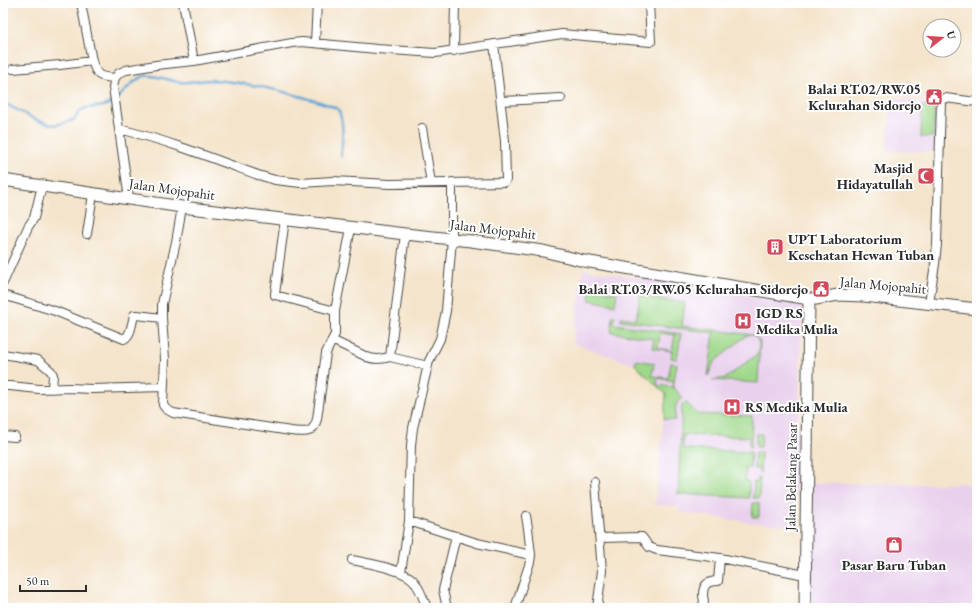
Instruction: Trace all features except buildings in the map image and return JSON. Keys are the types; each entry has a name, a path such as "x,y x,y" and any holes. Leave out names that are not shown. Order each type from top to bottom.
{"street":[{"path":"81,3 92,61 97,73 104,77 114,78"},
{"path":"183,3 194,61"},
{"path":"315,43 317,3"},
{"path":"454,51 455,3"},
{"path":"130,199 113,87 114,78 119,73 126,70 194,61 292,43 315,43 422,52 442,52 562,34 651,42 648,3"},
{"path":"119,129 140,134 275,180 301,183 333,181 390,184 505,182 505,141 494,44"},
{"path":"13,69 92,61"},
{"path":"501,101 561,98"},
{"path":"929,303 937,244 940,119 942,100 943,98 947,98 977,102"},
{"path":"422,128 431,183"},
{"name":"Jalan Mojopahit","path":"3,180 182,207 543,251 584,262 809,299 856,295 977,309"},
{"path":"400,572 409,521 411,445 416,414 431,356 440,339 446,311 452,239 452,182"},
{"path":"3,283 28,227 34,218 42,186"},
{"path":"87,234 93,194"},
{"path":"182,207 162,304 165,359 163,405 166,409 173,413 291,431 306,432 312,430 315,426 326,353 335,334 335,310 351,228"},
{"path":"285,219 275,295 335,310"},
{"path":"390,356 405,234"},
{"path":"3,295 55,311 124,339 129,336 134,316 137,314 162,318"},
{"name":"Jalan Belakang Pasar","path":"805,608 809,299"},
{"path":"332,340 372,359 381,360 390,356 428,366"},
{"path":"3,354 38,360 44,364 53,375 52,389"},
{"path":"3,386 39,390 164,386"},
{"path":"3,436 15,437"},
{"path":"595,482 602,571 597,608"},
{"path":"515,608 531,555 526,516"},
{"path":"409,521 477,543 531,555"},
{"path":"447,608 443,590 456,536"},
{"path":"600,538 642,537 649,547 657,550 720,558 805,575"},
{"path":"701,608 704,601 704,586 712,581 718,581 720,558"},
{"path":"352,560 400,572 409,576 422,594 427,608"}],"shaded area":[{"path":"891,98 938,102 936,152 887,151"},
{"name":"RS Medika Mulia","path":"583,269 793,303 801,308 795,526 747,522 679,512 679,506 655,505 666,394 635,365 573,343"},
{"name":"Pasar Baru Tuban","path":"810,483 977,484 977,608 811,606"}],"green space":[{"path":"922,106 935,107 933,137 921,137"},
{"path":"591,289 617,293 615,305 589,300"},
{"path":"640,296 685,303 682,326 754,335 747,335 714,362 708,376 714,333 621,320 621,317 636,319"},
{"path":"613,316 615,316 614,324 681,334 677,359 671,358 672,351 652,348 654,339 611,332","holes":["660,333 675,335 672,351 658,348"]},
{"path":"754,335 760,342 758,383 712,380 726,378 759,353 759,342"},
{"path":"636,360 654,363 652,376 668,378 671,363 677,364 673,387 683,398 676,404 675,420 664,419 666,394 635,365","holes":["658,378 674,381 673,387 657,385"]},
{"path":"686,402 697,414 752,416 751,447 749,446 749,437 683,435 683,449 751,452 750,468 746,468 745,481 749,482 749,498 678,494 682,405"},
{"path":"756,434 762,434 761,447 756,447"},
{"path":"755,452 761,452 760,473 759,469 754,469"},
{"path":"758,478 760,478 759,498 753,498 754,482 758,482"},
{"path":"753,503 759,503 759,517 752,517"},
{"path":"828,606 902,606 903,608 827,608"}],"waterway":[{"path":"117,99 137,79 145,76 180,82 211,80 235,82 283,92 318,101 338,109 342,120 341,156"},
{"path":"3,104 6,104 36,120 56,125 73,120 80,111 86,108 104,106 113,102"}],"place":[{"name":"Balai RT.02/RW.05 Kelurahan Sidorejo","path":"934,97"},
{"name":"Masjid Hidayatullah","path":"926,176"},
{"name":"UPT Laboratorium Kesehatan Hewan Tuban","path":"775,247"},
{"name":"Balai RT.03/RW.05 Kelurahan Sidorejo","path":"821,289"},
{"name":"IGD RS Medika Mulia","path":"743,321"},
{"name":"RS Medika Mulia","path":"732,407"},
{"name":"Pasar Baru Tuban","path":"894,545"}]}
